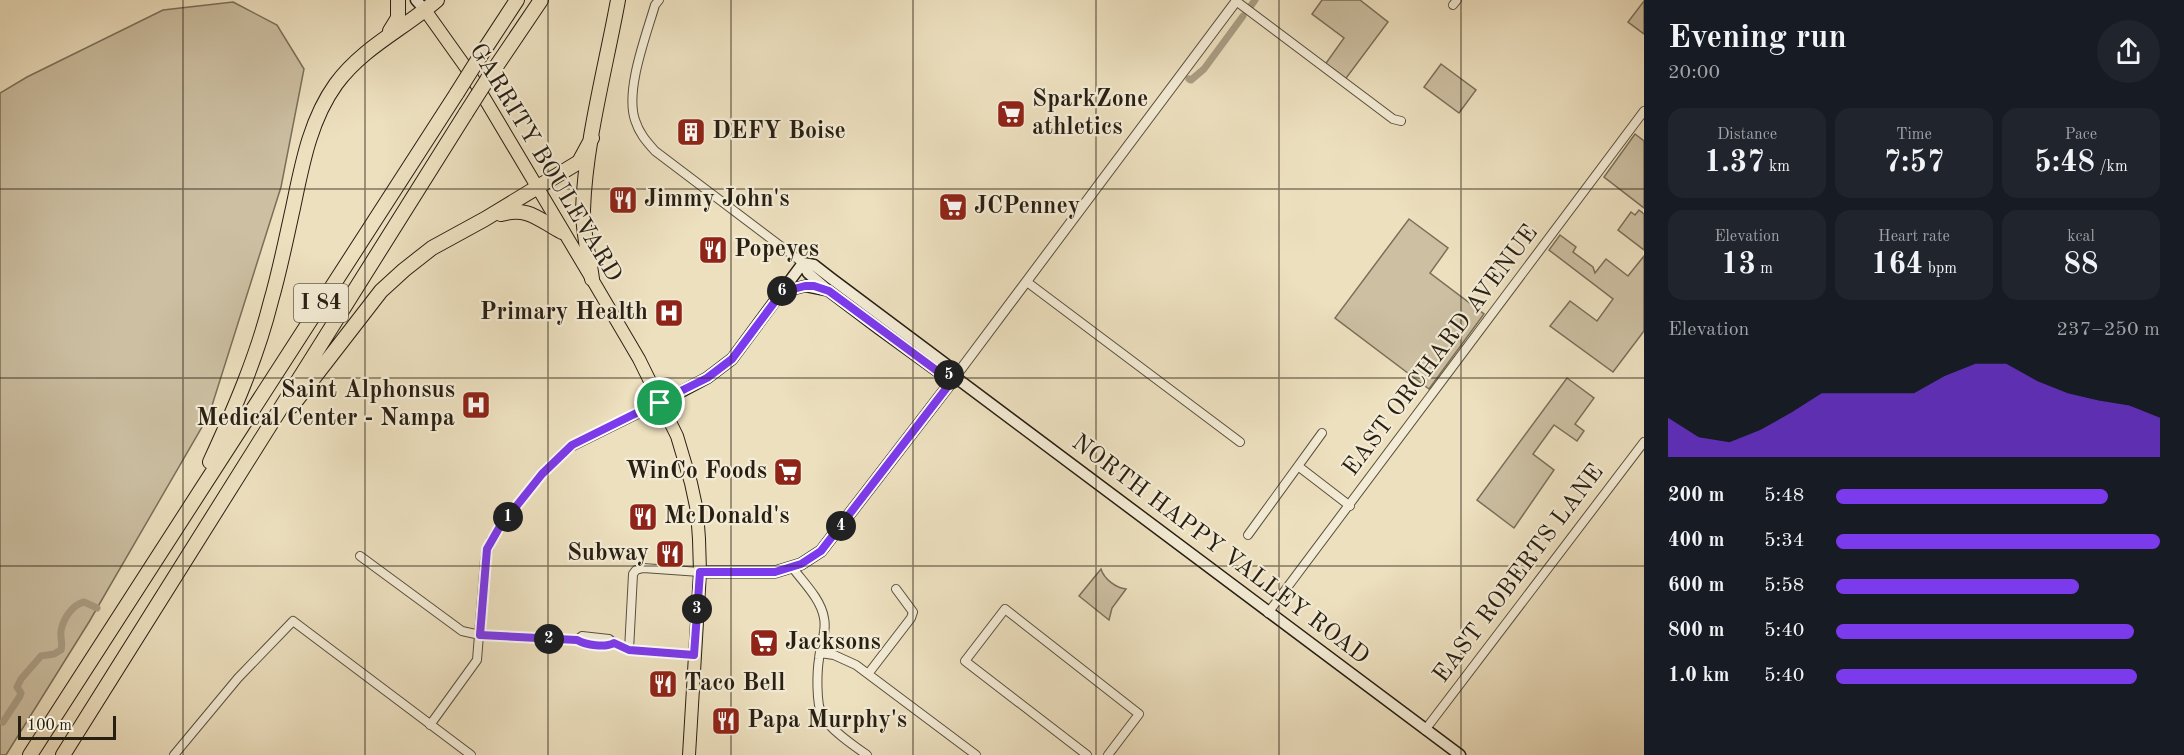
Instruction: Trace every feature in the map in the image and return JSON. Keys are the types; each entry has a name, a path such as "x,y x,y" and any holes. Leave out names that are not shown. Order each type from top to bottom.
{"highway":[{"path":"384,38 398,18 398,0"},
{"path":"186,513 227,427 264,329 300,173 316,118 336,84 350,68 421,5 437,0"},
{"name":"I 84","path":"30,755 517,0"},
{"name":"I 84","path":"63,755 466,113 541,0"},
{"path":"592,279 583,208 592,138 618,0"},
{"path":"242,472 381,291 432,248 579,162 592,138"},
{"path":"485,219 514,210 526,212 562,232"}],"main road":[{"name":"GARRITY BOULEVARD","path":"421,5 466,69 592,279 639,359 677,436 697,511 700,572 689,755"},
{"name":"NORTH HAPPY VALLEY ROAD","path":"803,262 808,273 829,291 940,373 955,377"},
{"name":"NORTH HAPPY VALLEY ROAD","path":"803,262 814,265 921,345 947,365 955,377 1460,755"},
{"path":"660,403 707,378 732,359 803,262"},
{"path":"782,292 805,286 814,286 829,291"},
{"path":"700,572 775,572 801,564 821,551 955,377"}],"street":[{"name":"NORTH HAPPY VALLEY ROAD","path":"659,0 655,5 631,91 634,118 642,137 655,151 803,262"},
{"path":"955,377 1236,1 1393,119 1401,121"},
{"name":"EAST ORCHARD AVENUE","path":"1268,613 1644,111"},
{"path":"1027,282 1240,442"},
{"path":"430,725 472,670 477,660 485,560 491,540 499,528 542,474 572,445 660,403"},
{"path":"1248,535 1322,433"},
{"name":"EAST ROBERTS LANE","path":"1425,730 1644,442"},
{"path":"1298,466 1350,506"},
{"path":"360,556 462,632 577,640 582,643 609,646 614,643 629,650 694,655"},
{"path":"629,650 633,574 636,570 643,567 700,572"},
{"path":"792,567 820,605 824,616 825,628 820,653 819,702 821,714 827,722 867,755"},
{"path":"868,674 911,618 913,612 896,590"},
{"path":"1087,755 965,661 1005,609 1139,714 1108,755"},
{"path":"174,755 231,686 293,621 471,755"},
{"path":"820,653 834,655 856,665 976,755"}],"shaded area":[{"path":"1322,0 1360,0 1388,22 1344,81 1324,66 1344,38 1312,14"},
{"path":"1644,1 1644,34 1628,22"},
{"path":"233,2 277,25 304,69 281,187 209,415 89,622 6,755 0,755 0,93 27,77 163,10"},
{"path":"1441,64 1476,90 1459,113 1424,87"},
{"path":"1635,134 1644,141 1644,208 1604,177"},
{"path":"1639,210 1644,214 1644,250 1618,230 1631,212 1635,215"},
{"path":"1409,219 1448,248 1430,273 1484,314 1429,389 1335,318"},
{"path":"1560,235 1576,247 1573,252 1593,267 1595,273 1606,259 1628,276 1644,256 1644,331 1613,372 1550,326 1570,301 1597,321 1613,299 1549,250"},
{"path":"1567,378 1594,398 1575,424 1584,431 1577,441 1554,425 1533,454 1554,470 1514,528 1477,500"},
{"path":"1101,569 1111,582 1126,589 1112,608 1109,620 1079,596"}],"waterway":[{"path":"1248,10 1255,0"},
{"path":"1189,79 1191,80 1204,69 1243,16"},
{"path":"3,722 20,696 21,693 17,687 21,679 41,656 54,654 61,650 61,631 69,613 84,602 97,608"}],"place":[{"name":"SparkZone athletics","path":"1011,114"},
{"name":"DEFY Boise","path":"691,132"},
{"name":"Jimmy John's","path":"623,200"},
{"name":"JCPenney","path":"953,207"},
{"name":"Popeyes","path":"713,250"},
{"name":"Primary Health","path":"669,313"},
{"name":"Saint Alphonsus Medical Center - Nampa","path":"476,405"},
{"name":"WinCo Foods","path":"788,472"},
{"name":"McDonald's","path":"643,517"},
{"name":"Subway","path":"670,554"},
{"name":"Jacksons","path":"764,643"},
{"name":"Taco Bell","path":"663,684"},
{"name":"Papa Murphy's","path":"726,721"}],"route":[{"path":"805,286 814,286 829,291 940,373 955,377 821,551 801,564 775,572 700,572 694,655 629,650 614,643 609,646 582,643 577,640 480,635 485,560 487,549 499,528 559,455 572,445 660,403 707,378 732,359 782,292 805,286"}]}
